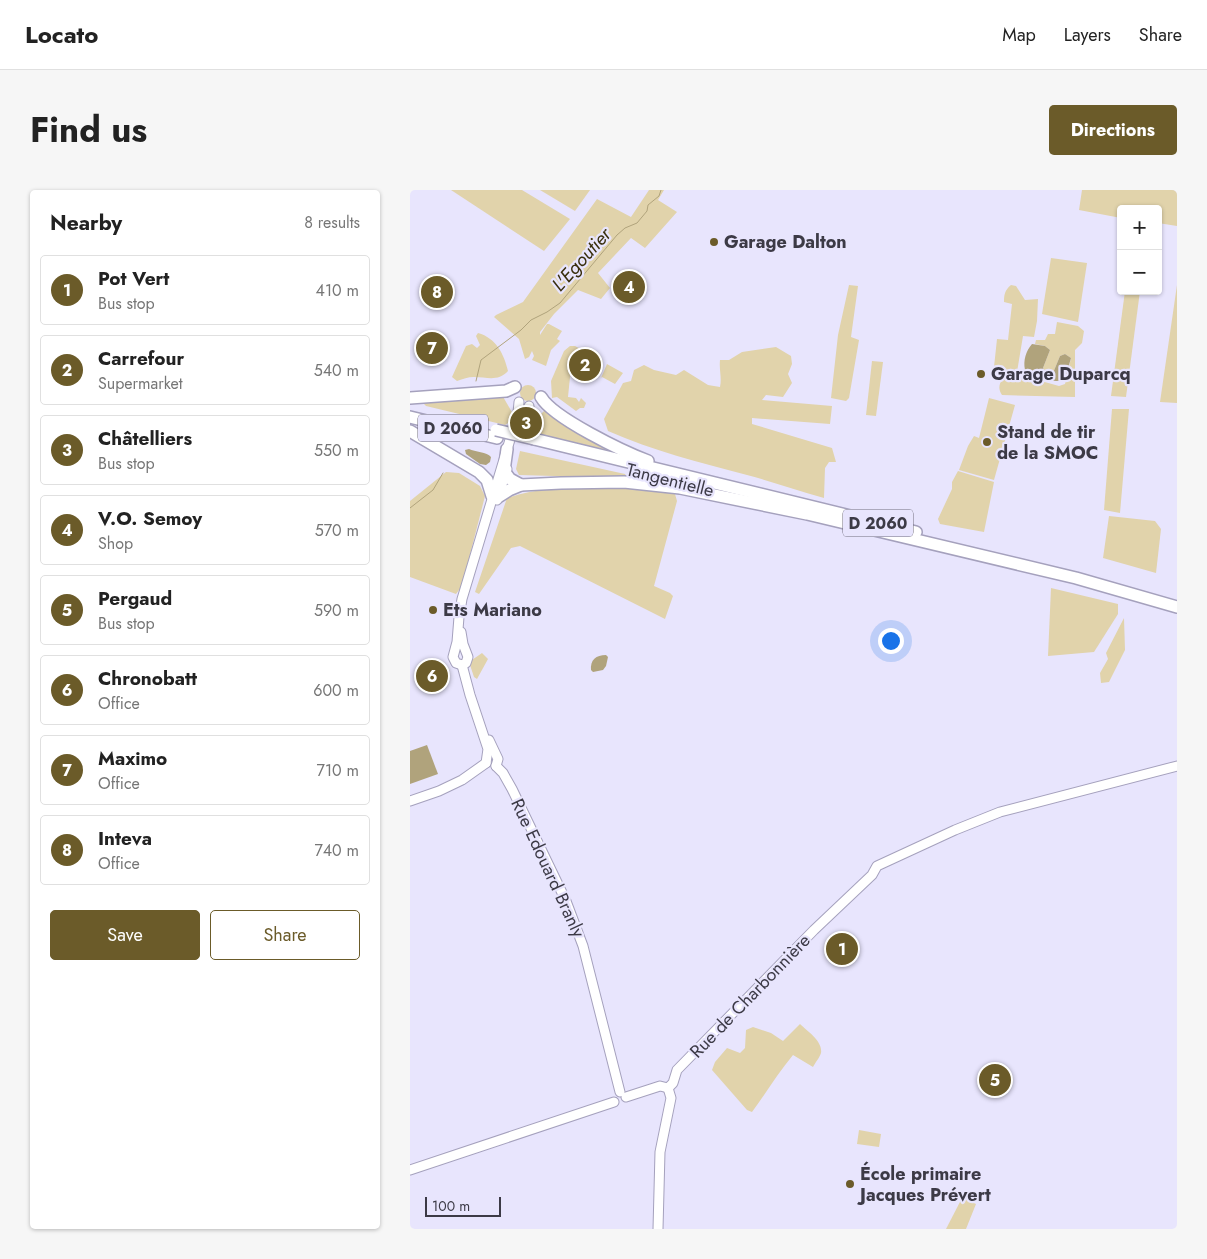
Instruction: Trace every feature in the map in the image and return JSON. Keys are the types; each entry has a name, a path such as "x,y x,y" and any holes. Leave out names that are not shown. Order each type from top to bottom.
{"highway":[{"path":"410,398 506,391 515,387"},
{"path":"541,397 547,405 617,448 658,465 742,489"},
{"name":"D 2060","path":"410,410 533,443 742,489 1078,571 1177,599"},
{"name":"D 2060","path":"410,417 496,434"},
{"path":"410,431 480,472 487,480 495,496 521,485 592,482 646,483 680,488 807,514"},
{"name":"Tangentielle","path":"533,443 807,514"},
{"path":"504,471 507,449"},
{"path":"480,472 504,471"},
{"path":"504,471 514,482 521,485"},
{"name":"D 2060","path":"807,514 1076,578 1177,607"}],"street":[{"path":"507,449 518,413 519,402"},
{"path":"462,665 454,662 462,599 495,496 522,419 529,406"},
{"path":"462,665 467,661 468,657 463,644 461,628 464,607 495,496"},
{"path":"455,654 460,650 466,653"},
{"path":"462,665 470,696 488,749 486,760 490,767 496,766 497,756 479,720"},
{"path":"410,801 439,791 462,780 493,754 497,756"},
{"name":"Rue Edouard Branly","path":"496,766 503,773 512,789 566,901 583,946 623,1094"},
{"name":"Rue de Charbonnière","path":"668,1088 673,1083 677,1070 814,930 872,875 878,866 954,830 1000,812 1177,766"},
{"path":"410,1170 614,1102 619,1105 623,1104 626,1101 623,1094 660,1086 668,1088 671,1098 660,1152 658,1229"}],"shaded area":[{"path":"451,190 522,190 570,219 544,251"},
{"path":"540,190 590,190 575,211"},
{"path":"649,190 664,190 658,200 677,212 645,248 631,238 598,273 610,288 601,299 578,290 554,314 540,332 540,335 547,324 562,331 557,339 560,341 551,350 546,366 532,360 534,356 532,351 529,357 525,359 519,339 494,317 523,302 597,199 631,217"},
{"path":"1082,190 1177,190 1177,226 1162,224 1162,205 1117,205 1117,217 1079,210"},
{"path":"1051,258 1087,263 1078,322 1042,314"},
{"path":"849,285 858,286 851,337 859,340 849,398 846,401 831,398 838,335"},
{"path":"1011,285 1016,286 1025,300 1038,299 1034,337 1023,336 1017,372 994,367 997,339 1008,340 1012,304 1004,302 1004,299 1006,290"},
{"path":"1177,285 1177,403 1160,402"},
{"path":"1124,295 1139,295 1126,397 1111,396"},
{"path":"1057,322 1078,326 1084,331 1082,343 1075,350 1075,397 1002,395 999,389 1000,383 1002,379 1008,378 1009,372 1059,386 1065,384 1071,358 1065,354 1060,356 1053,373 1047,373 1043,368 1050,350 1045,346 1035,344 1036,340 1045,340 1048,334 1055,334"},
{"path":"478,333 490,339 498,348 508,371 496,378 472,377 457,381 452,377 466,346 472,344 477,348 480,345 476,336"},
{"path":"1032,344 1045,346 1050,350 1043,368 1047,373 1053,373 1060,356 1065,354 1071,358 1065,379 1061,381 1050,380 1025,370 1024,363"},
{"path":"570,346 575,346 603,361 598,368 600,363 595,360 591,365 591,361 582,356 579,360 576,359 576,355 572,357 568,397 576,398 579,402 581,398 586,403 584,408 576,411 557,397 552,398 551,381 564,351"},
{"path":"776,347 791,356 792,364 788,374 792,383 783,397 766,395 762,400 832,406 830,424 752,418 752,424 832,448 836,462 829,462 825,468 824,498 694,461 608,431 604,419 623,383 631,381 634,370 644,365 654,370 676,375 684,370 708,385 720,387 720,360 729,360 742,352"},
{"path":"872,361 883,362 876,416 866,415"},
{"path":"607,364 623,373 615,384 601,378"},
{"path":"525,385 531,385 536,390 534,399 525,401 520,396 520,390"},
{"path":"502,395 513,414 511,421 505,425 424,404 426,401"},
{"name":"Stand de tir de la SMOC","path":"989,398 1015,405 994,480 959,470 974,436 979,438"},
{"path":"547,408 632,458 527,431 530,418 542,413"},
{"path":"1112,409 1129,409 1120,513 1104,510"},
{"path":"469,449 489,455 491,457 490,462 486,465 480,464 466,454 465,450"},
{"path":"520,451 625,474 626,476 623,478 519,475 516,469"},
{"path":"958,471 994,482 984,532 940,524 938,519"},
{"path":"446,472 459,473 480,486 485,496 462,586 456,594 410,577 410,501"},
{"path":"596,486 639,488 675,494 677,501 654,586 673,596 665,619 520,546 511,548 479,594 475,592 507,498 540,490"},
{"path":"1109,516 1155,521 1161,529 1156,573 1103,558"},
{"path":"1051,588 1118,604 1118,614 1094,652 1048,656"},
{"path":"1124,618 1125,650 1109,682 1101,683 1100,673 1108,659 1106,653"},
{"path":"482,653 488,659 477,679 474,677 469,662"},
{"path":"606,655 608,657 603,670 593,672 591,666 593,661 599,656"},
{"path":"427,745 438,774 410,784 410,751"},
{"path":"800,1024 820,1044 821,1053 819,1058 813,1067 793,1055 752,1112 747,1110 712,1070 715,1062 727,1048 740,1053 745,1048 746,1030 753,1027 771,1033 783,1041"},
{"path":"859,1130 881,1134 879,1147 857,1144"},
{"path":"962,1198 976,1204 966,1229 946,1229"}],"waterway":[{"name":"L'Egoutier","path":"476,381 481,360 521,330 531,320 560,303 617,235 625,228 637,223 647,211 648,205 659,196 661,190"},
{"name":"L'Egoutier","path":"410,508 433,490 443,473"}],"place":[{"name":"Garage Dalton","path":"714,242"},
{"name":"V.O. Semoy","path":"629,287"},
{"name":"Inteva","path":"437,292"},
{"name":"Maximo","path":"432,348"},
{"name":"Carrefour","path":"585,365"},
{"name":"Garage Duparcq","path":"981,374"},
{"name":"Châtelliers","path":"526,423"},
{"name":"Stand de tir de la SMOC","path":"987,442"},
{"name":"Ets Mariano","path":"433,610"},
{"name":"Chronobatt","path":"432,676"},
{"name":"Pot Vert","path":"842,949"},
{"name":"Pergaud","path":"995,1080"},
{"name":"École primaire Jacques Prévert","path":"850,1184"}]}
